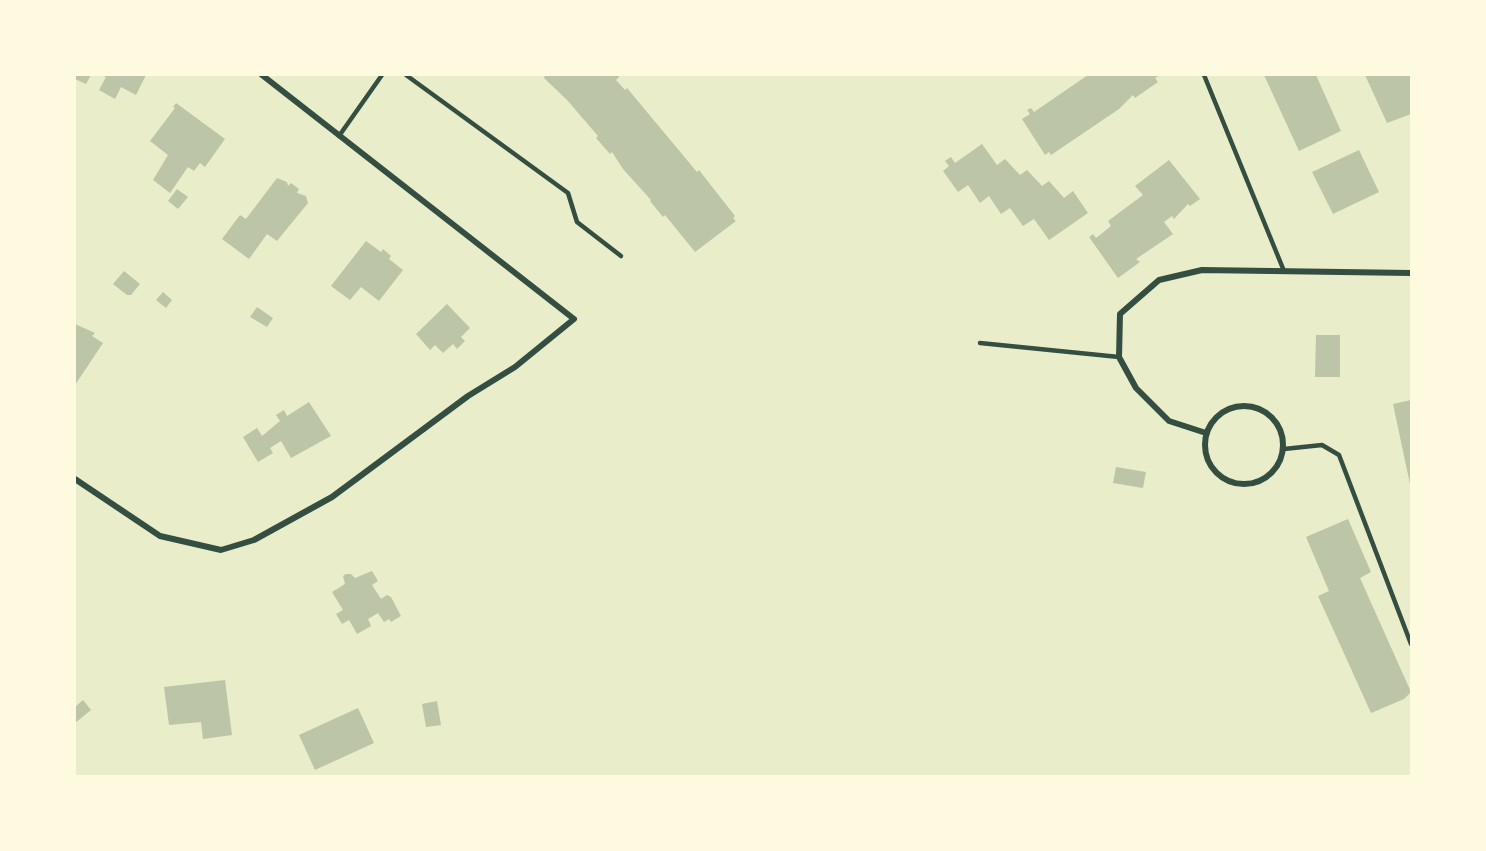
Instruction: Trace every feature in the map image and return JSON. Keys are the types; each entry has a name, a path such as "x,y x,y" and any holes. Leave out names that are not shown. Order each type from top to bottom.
{"street":[{"path":"75,479 160,536 221,550 254,540 332,497 468,396 515,367 574,319 262,75"},
{"path":"1206,433 1168,421 1136,388 1119,357 1120,314 1159,280 1202,270 1411,273"},
{"path":"1238,406 1252,406 1265,412 1276,422 1282,435 1284,449 1280,463 1271,475 1251,484 1230,482 1217,474 1209,462 1205,448 1206,433 1213,421 1224,411 1238,406"}],"lane":[{"path":"339,136 382,75"},
{"path":"406,75 568,193 577,222 621,256"},
{"path":"1204,75 1284,271"},
{"path":"981,343 1119,357"},
{"path":"1284,449 1322,445 1339,454 1411,644"}],"building":[{"path":"75,75 91,75 86,84 75,79"},
{"path":"101,75 146,75 136,95 121,87 115,99 99,90 106,77"},
{"path":"545,75 618,75 616,80 625,90 627,88 697,172 699,170 735,216 733,218 736,221 695,252 623,169 612,152 610,154 596,138 598,136 567,100 544,78"},
{"path":"1088,75 1160,75 1155,78 1158,82 1135,98 1133,95 1119,109 1051,155 1049,152 1045,155 1022,119 1030,114 1027,110 1031,108 1034,112"},
{"path":"1264,75 1316,75 1341,131 1299,151"},
{"path":"1365,75 1411,75 1411,114 1387,123"},
{"path":"176,103 225,139 205,167 200,163 194,171 188,167 170,193 153,180 168,155 150,141 175,108 173,107"},
{"path":"982,144 997,165 1005,159 1020,175 1027,170 1042,186 1049,181 1064,198 1073,191 1088,213 1049,240 1034,219 1023,226 1010,208 1001,214 989,196 980,203 968,185 958,192 943,171 949,166 945,161 951,157 955,163"},
{"path":"1359,150 1379,192 1333,214 1312,172"},
{"path":"1169,160 1200,199 1190,206 1188,204 1174,219 1172,216 1164,222 1173,234 1136,259 1140,262 1118,278 1089,237 1093,234 1096,238 1111,226 1108,221 1143,195 1135,186"},
{"path":"277,178 287,182 288,186 291,183 299,189 297,193 306,196 308,203 277,241 267,234 249,259 222,239 240,215 246,219"},
{"path":"177,189 188,197 178,209 168,201"},
{"path":"366,241 381,252 383,249 391,256 389,259 403,270 379,301 361,287 350,300 331,286"},
{"path":"124,271 140,284 131,295 127,295 113,284"},
{"path":"163,292 172,300 166,308 156,300"},
{"path":"447,304 470,328 461,337 465,341 457,349 453,344 443,353 435,345 430,350 416,334"},
{"path":"257,307 273,318 267,327 250,317"},
{"path":"75,324 95,333 92,336 103,343 75,385"},
{"path":"1316,335 1340,335 1340,377 1315,377"},
{"path":"1411,400 1411,484 1410,484 1393,404"},
{"path":"309,402 331,436 291,458 281,441 270,448 273,453 258,462 243,437 257,428 262,436 280,421 276,415 284,410 287,416"},
{"path":"1116,467 1146,472 1143,488 1113,483"},
{"path":"1348,519 1371,572 1360,578 1411,692 1404,699 1371,713 1318,596 1329,591 1306,537"},
{"path":"372,571 378,581 372,585 381,599 387,595 391,597 401,616 391,622 389,619 384,622 378,613 368,619 371,626 357,634 349,620 342,624 336,614 343,610 332,592 345,584 343,576 346,574 351,574 355,578"},
{"path":"225,680 232,735 203,739 201,722 169,725 164,687"},
{"path":"83,700 91,710 75,723 75,707"},
{"path":"437,701 441,725 426,727 422,704"},
{"path":"358,708 374,743 315,770 299,735"}]}
